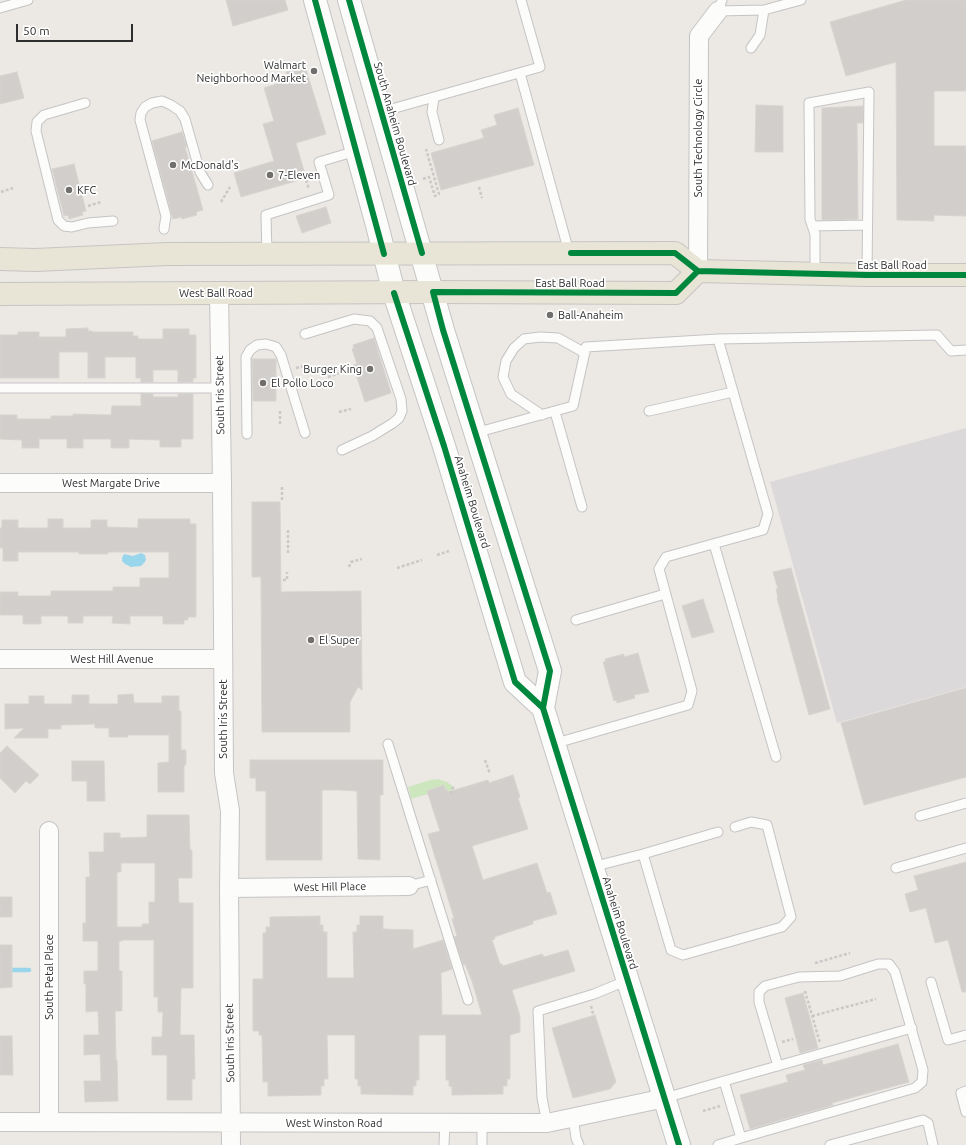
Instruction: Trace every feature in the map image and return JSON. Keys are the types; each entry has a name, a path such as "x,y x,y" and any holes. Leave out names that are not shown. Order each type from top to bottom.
{"main road":[{"path":"315,0 384,254"},
{"name":"South Anaheim Boulevard","path":"349,0 433,292"},
{"path":"0,259 35,260 168,254 675,252 698,272"},
{"name":"Anaheim Boulevard","path":"384,254 394,293 444,446 515,682 543,708"},
{"name":"East Ball Road","path":"433,292 676,293 698,272 966,275"},
{"name":"Anaheim Boulevard","path":"433,292 443,330 550,671 543,708 553,744 679,1145"},
{"name":"West Ball Road","path":"0,294 433,292"}],"street":[{"name":"South Technology Circle","path":"698,272 699,36 720,5"},
{"name":"South Iris Street","path":"219,293 224,773 230,811 228,888 231,1145"},
{"name":"West Margate Drive","path":"0,483 222,483"},
{"name":"West Hill Avenue","path":"0,659 223,659"},
{"name":"South Petal Place","path":"49,831 49,1122"},
{"name":"West Hill Place","path":"228,888 409,886"},
{"name":"West Winston Road","path":"0,1122 547,1123 665,1098"}],"lane":[{"path":"0,8 28,0"},
{"path":"381,112 540,68 521,0"},
{"path":"720,5 764,10 801,0"},
{"path":"750,48 760,34 764,10"},
{"path":"520,73 567,245 571,253"},
{"path":"815,274 815,234 810,218 809,103 869,92 867,275"},
{"path":"434,97 432,112 439,140"},
{"path":"164,229 166,216 140,120 141,113 145,107 152,103 162,102 180,111 185,119 200,172 208,185"},
{"path":"85,103 44,115 37,122 36,131 58,220 64,226 72,227 113,221"},
{"path":"267,254 266,215 329,195 319,162 356,151"},
{"path":"812,226 867,225"},
{"path":"305,334 354,320 370,320 377,328 400,399 402,411 399,418 372,436 342,450"},
{"path":"475,433 573,406 586,348 718,339 937,335 951,351 966,350"},
{"path":"542,415 511,394 503,377 506,361 514,348 524,339 540,337 558,338 585,353"},
{"path":"553,744 688,705 692,691 659,569 666,557 763,530 768,514 718,339"},
{"path":"247,434 246,357 250,350 257,345 266,344 276,347 280,354 305,433"},
{"path":"0,388 219,388"},
{"path":"649,411 733,392"},
{"path":"554,412 582,507"},
{"path":"714,544 776,757"},
{"path":"576,620 665,594"},
{"path":"388,744 432,880 468,1000"},
{"path":"920,816 966,803"},
{"path":"643,854 671,950 683,955 782,928 791,917 767,825 751,822 735,827"},
{"path":"592,867 718,832"},
{"path":"896,868 966,848"},
{"name":"West Hill Place","path":"409,886 432,880"},
{"path":"718,1145 915,1088 922,1082 923,1070 912,1028 895,972 889,964 878,964 840,976 799,977 766,986 759,992 759,1002 778,1066"},
{"path":"547,1123 542,1098 538,1011 594,994 628,980"},
{"path":"931,982 948,1040 966,1035"},
{"path":"665,1098 912,1028"},
{"path":"724,1081 741,1138"},
{"path":"966,1091 961,1093 966,1112"},
{"path":"573,1117 576,1138 579,1145"},
{"path":"830,1145 923,1120 928,1123 933,1145"},
{"path":"444,1145 445,1123"},
{"path":"482,1123 482,1145"}],"path":[{"path":"423,179 429,177 434,196 440,194 426,149"},
{"path":"306,180 310,194"},
{"path":"221,202 230,187"},
{"path":"479,187 482,198"},
{"path":"1,192 13,188"},
{"path":"88,206 100,202"},
{"path":"328,377 340,373"},
{"path":"339,412 351,409"},
{"path":"280,411 280,424"},
{"path":"282,487 282,502"},
{"path":"288,530 286,542 288,555"},
{"path":"437,555 450,551"},
{"path":"349,567 351,562 362,559"},
{"path":"397,568 422,560"},
{"path":"283,580 287,580 287,572"},
{"path":"485,760 490,774"},
{"path":"451,794 451,790 454,787"},
{"path":"814,964 850,953"},
{"path":"805,991 821,1045 816,1046"},
{"path":"812,1016 876,999"},
{"path":"779,1043 793,1039"},
{"path":"703,1111 722,1105"}],"shaded area":[{"path":"966,428 966,687 837,723 770,482"}],"green space":[{"path":"438,779 447,782 454,787 451,790 451,794 445,790 444,785 427,791 428,794 411,799 408,787"}],"water":[{"path":"141,553 145,555 146,560 141,566 131,567 122,561 124,554 133,556"}],"building":[{"path":"226,0 285,0 288,10 233,26"},
{"path":"906,0 966,0 966,91 934,91 934,146 966,146 966,216 934,215 934,221 897,220 896,62 846,76 830,22"},
{"path":"305,66 326,134 296,143 306,178 241,197 234,173 274,161 263,124 274,121 264,88 289,80 286,72"},
{"path":"17,72 24,98 0,104 0,76"},
{"path":"756,105 783,106 783,152 755,152"},
{"path":"863,106 863,123 857,123 858,219 822,220 822,108"},
{"path":"518,108 534,165 441,190 431,153 484,138 481,130 497,125 494,115"},
{"name":"McDonald's","path":"182,132 203,210 196,212 197,215 182,219 181,217 173,219 152,141"},
{"name":"KFC","path":"74,164 86,211 82,212 83,215 69,219 68,215 64,216 52,169"},
{"path":"326,207 331,223 302,233 296,216"},
{"path":"88,328 88,331 92,332 133,332 133,336 138,336 138,339 163,339 163,329 189,329 189,335 196,335 196,378 193,378 193,382 178,382 178,370 153,370 153,382 141,382 141,378 136,378 136,357 105,357 105,378 88,378 88,352 59,352 59,378 0,378 0,335 18,335 18,332 39,332 39,337 66,337 66,329"},
{"name":"Burger King","path":"374,338 391,393 365,402 353,365 357,364 352,349 354,348 353,345"},
{"name":"El Pollo Loco","path":"252,359 276,359 276,401 253,401"},
{"path":"141,394 153,394 153,397 178,397 178,394 193,394 193,439 181,439 181,447 160,447 160,440 129,439 129,448 111,448 111,439 83,439 83,448 67,448 67,439 39,439 39,448 22,448 22,440 0,439 0,415 17,415 17,419 51,419 51,416 73,416 73,414 111,415 112,406 141,406"},
{"name":"El Super","path":"252,502 280,502 281,592 361,591 362,690 358,687 350,702 350,732 262,732 261,577 252,577"},
{"path":"48,519 63,519 63,528 91,528 91,520 107,520 107,527 138,528 138,519 190,519 190,524 196,524 196,617 188,617 188,620 184,620 184,624 163,624 163,616 130,616 130,624 112,623 113,616 83,616 83,623 68,623 68,616 41,616 41,624 23,624 23,615 0,615 0,592 18,592 18,596 51,596 51,591 113,591 113,587 140,587 140,578 169,578 169,552 108,552 108,554 79,554 79,552 18,552 18,561 3,561 3,548 0,548 0,528 2,528 2,520 18,520 18,528 48,528"},
{"path":"791,568 830,709 809,715 777,598 776,589 778,589 773,572"},
{"path":"703,599 714,632 692,638 682,606"},
{"path":"638,653 649,692 634,695 635,698 617,703 616,700 614,701 603,662 606,661 605,659 624,654 624,657"},
{"path":"966,688 966,777 864,805 841,723"},
{"path":"133,694 134,703 162,703 162,696 179,696 179,711 181,711 181,750 186,750 186,765 184,765 184,792 158,792 158,763 169,762 169,735 128,735 128,737 109,737 109,728 95,728 95,724 61,725 61,729 48,729 48,738 14,738 24,728 5,729 5,704 29,704 29,696 44,696 44,704 72,704 72,695 89,695 89,704 118,704 118,695"},
{"path":"7,746 39,775 30,784 26,781 15,793 0,778 0,753"},
{"path":"250,760 383,760 383,795 380,795 380,860 358,859 357,791 322,790 322,860 266,860 266,791 256,791 256,778 250,778"},
{"path":"72,761 104,761 105,801 87,801 87,781 72,781"},
{"path":"513,775 520,797 518,798 528,829 472,846 483,880 537,863 547,893 550,892 557,914 533,921 533,924 494,937 495,939 492,940 500,964 503,966 542,954 544,957 568,950 575,971 512,990 520,1016 520,1032 510,1035 510,1079 507,1079 507,1086 503,1086 503,1094 452,1095 452,1087 449,1086 449,1080 446,1080 446,1035 419,1035 419,1080 416,1080 416,1086 413,1086 413,1095 361,1094 361,1086 358,1086 358,1079 355,1079 355,1035 327,1035 328,1079 324,1079 324,1086 321,1086 321,1095 268,1096 268,1082 263,1082 262,1035 259,1035 259,1031 253,1031 253,979 263,979 263,933 266,933 266,927 270,927 270,917 320,916 320,925 323,925 323,932 327,932 327,978 354,978 353,932 357,932 357,925 360,925 360,916 383,916 383,929 413,930 413,949 443,940 452,969 441,973 442,1015 482,1015 472,981 465,964 463,965 454,937 457,936 452,919 454,918 428,834 440,831 427,791 444,785 445,790 447,789 448,792 488,780 489,783"},
{"path":"147,815 189,815 190,850 192,850 192,878 178,878 179,903 193,903 193,988 181,988 180,1035 194,1035 195,1079 192,1079 192,1100 167,1100 167,1055 152,1055 152,1037 162,1037 163,1012 158,1012 158,997 154,997 154,940 122,940 119,941 119,971 122,971 122,1011 115,1011 118,1101 85,1102 84,1081 101,1081 100,1054 84,1055 84,1035 99,1035 98,1011 86,1012 86,984 84,984 84,971 98,971 98,941 83,941 83,923 86,923 86,877 90,877 89,852 104,852 104,833 120,833 120,838 147,837","holes":["121,863 155,863 155,902 149,902 149,924 142,924 142,927 117,927 117,872 121,872"]},
{"path":"966,862 966,992 962,992 948,940 935,943 926,908 910,912 905,894 918,890 914,876"},
{"path":"0,897 12,897 12,917 0,917"},
{"path":"0,945 12,945 12,987 0,988"},
{"path":"803,993 818,1048 800,1053 785,998"},
{"path":"595,1015 616,1082 610,1089 573,1098 552,1028"},
{"path":"0,1036 12,1036 13,1075 0,1075"},
{"path":"898,1044 909,1082 832,1103 833,1105 750,1129 740,1095 788,1082 786,1075 805,1070 803,1065 822,1060 823,1065"}],"waterway":[{"path":"12,970 29,970"}],"cycle path":[{"path":"315,0 384,254"},
{"path":"349,0 422,253"},
{"path":"571,253 675,253 698,271 867,275 966,275"},
{"path":"679,1145 543,708 550,671 443,330 433,292 676,293 698,271"},
{"path":"394,293 444,446 515,682 543,708"}],"place":[{"name":"Walmart Neighborhood Market","path":"314,71"},
{"name":"McDonald's","path":"173,165"},
{"name":"7-Eleven","path":"270,175"},
{"name":"KFC","path":"69,190"},
{"name":"Ball-Anaheim","path":"550,315"},
{"name":"Burger King","path":"370,369"},
{"name":"El Pollo Loco","path":"263,383"},
{"name":"El Super","path":"311,640"}]}
